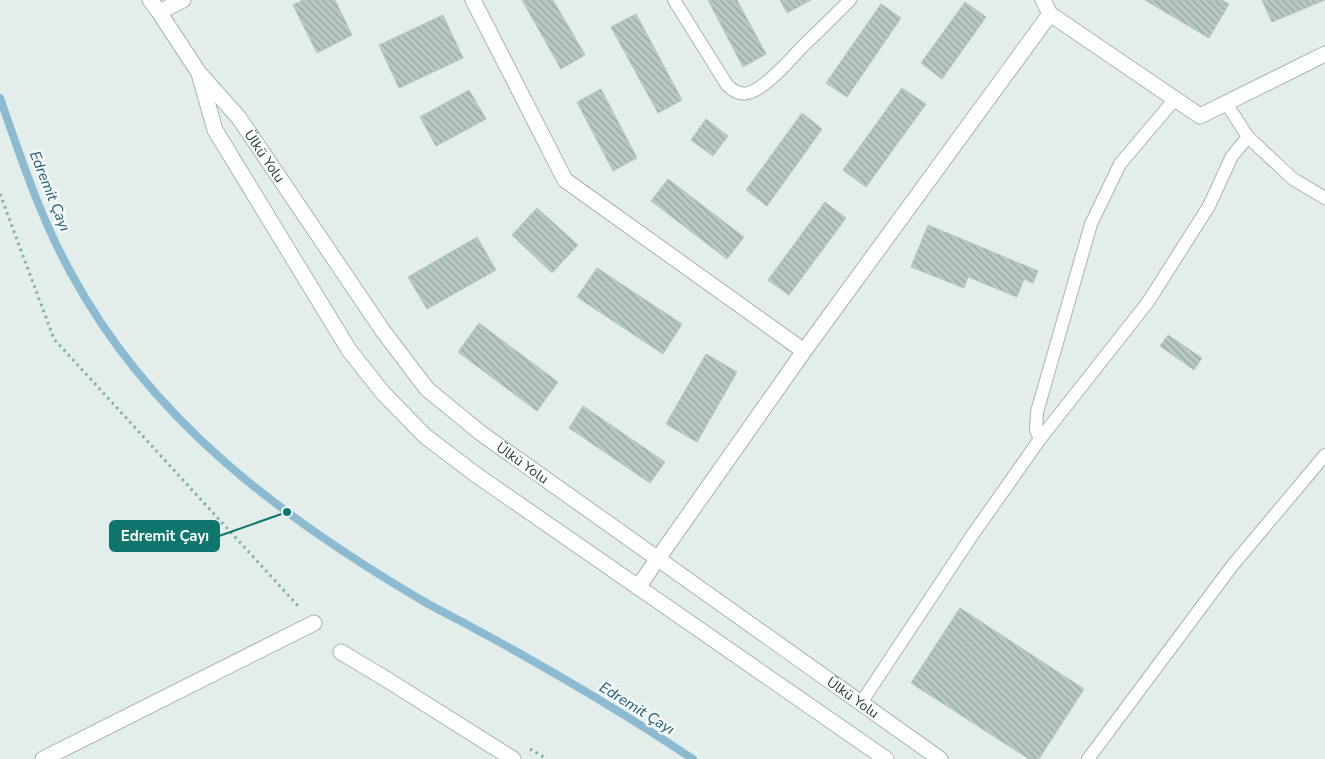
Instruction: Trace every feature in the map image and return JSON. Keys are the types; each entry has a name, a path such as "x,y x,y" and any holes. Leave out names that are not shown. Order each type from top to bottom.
{"main road":[{"path":"154,6 183,0"},
{"path":"473,0 565,180 804,351"},
{"path":"1043,0 1050,14 1200,116 1325,54"},
{"name":"Ülkü Yolu","path":"154,6 199,73 239,118 383,331 427,389 482,434 940,759"},
{"path":"638,587 804,351 1050,14"},
{"name":"Ülkü Yolu","path":"199,73 215,130 349,350 383,393 424,436 468,469 886,759"},
{"path":"43,759 314,623"},
{"path":"341,652 514,759"}],"lane":[{"path":"674,0 727,86 738,93 745,94 750,93 768,81 850,0"},
{"path":"1040,439 1036,430 1037,412 1091,224 1120,164 1175,99"},
{"path":"1226,102 1248,137 1293,178 1325,198"},
{"path":"861,703 971,537 1040,439 1148,302 1209,206 1232,156 1248,137"},
{"path":"1088,759 1232,566 1325,455"}],"path":[{"path":"0,194 54,339 314,623"}],"building":[{"path":"303,0 335,0 352,35 317,53 293,5"},
{"path":"522,0 553,0 585,55 561,69"},
{"path":"708,0 737,0 766,54 743,67"},
{"path":"780,0 811,0 787,13"},
{"path":"1145,0 1222,0 1229,4 1209,38"},
{"path":"1262,0 1325,0 1272,22"},
{"path":"965,2 986,17 942,79 921,63"},
{"path":"881,4 901,18 847,97 826,83"},
{"path":"636,14 682,100 658,113 611,27"},
{"path":"443,15 463,58 399,88 379,45"},
{"path":"902,88 926,104 866,187 843,170"},
{"path":"601,89 637,158 613,171 577,102"},
{"path":"469,90 486,119 436,146 420,117"},
{"path":"802,113 822,129 767,206 746,190"},
{"path":"706,119 728,136 713,156 691,140"},
{"path":"668,179 744,237 727,259 651,201"},
{"path":"825,202 846,218 789,295 768,280"},
{"path":"537,208 578,245 552,273 512,235"},
{"path":"928,225 1038,271 1033,283 1024,279 1017,297 968,277 964,288 911,267"},
{"path":"477,237 496,270 427,309 408,277"},
{"path":"597,268 682,324 663,354 577,297"},
{"path":"479,323 558,382 537,411 458,352"},
{"path":"1168,335 1202,358 1194,370 1160,346"},
{"path":"706,354 737,372 697,442 666,424"},
{"path":"583,406 665,462 650,483 569,428"},
{"path":"960,608 1084,689 1039,759 1029,759 911,683"}],"waterway":[{"name":"Edremit Çayı","path":"0,98 40,209 71,273 103,326 140,375 180,419 224,461 270,500 371,569 423,601 566,680 693,759"}],"place":[{"name":"Edremit Çayı","path":"287,512"}]}
